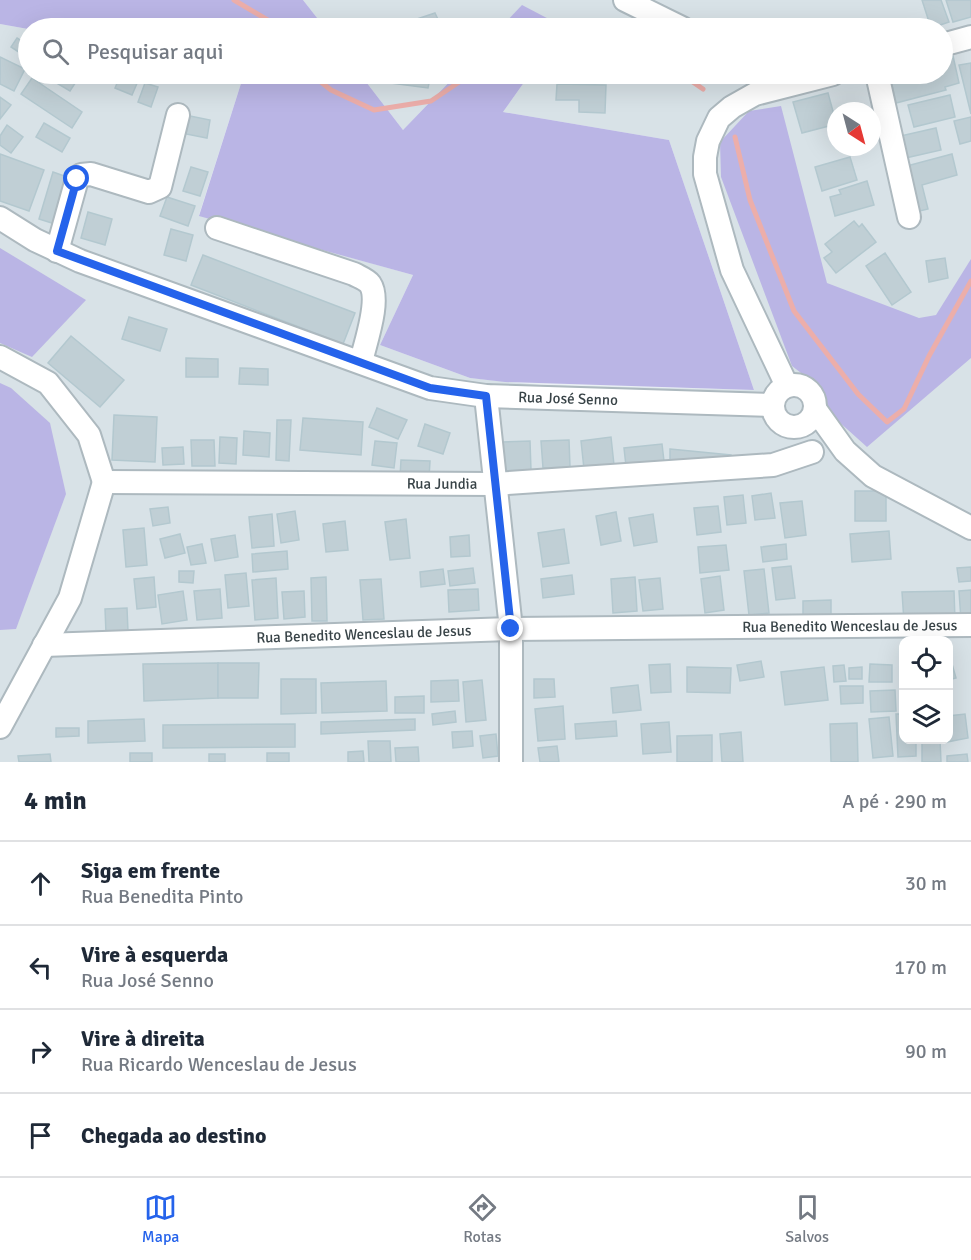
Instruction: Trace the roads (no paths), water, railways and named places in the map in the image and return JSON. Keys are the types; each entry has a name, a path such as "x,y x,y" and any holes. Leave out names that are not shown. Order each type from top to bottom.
{"street":[{"path":"625,0 662,18"},
{"path":"953,42 971,37"},
{"path":"787,386 732,270 705,174 705,157 708,141 719,118 732,107 755,94 788,84"},
{"path":"879,84 909,217"},
{"path":"57,251 77,179 81,175 91,174 149,192 156,190 161,183 178,115"},
{"name":"Rua José Senno","path":"0,218 57,251 430,388 486,396 773,405"},
{"path":"217,228 354,274 368,281 374,294 374,309 361,362"},
{"path":"0,357 48,383 89,435 104,482 69,598 0,727"},
{"path":"794,384 808,389 815,402 815,409 809,421 796,426 783,423 774,412 775,397 787,386 794,384"},
{"path":"486,396 511,629 510,762"},
{"path":"815,409 845,451 873,476"},
{"path":"796,426 801,439 812,452 873,476 971,528"},
{"name":"Rua Jundia","path":"104,482 494,484 773,465 812,452"},
{"name":"Rua Benedito Wenceslau de Jesus","path":"44,645 511,629 971,626"}],"waterway":[{"path":"234,0 264,18"},
{"path":"324,84 331,90 374,110 431,101 456,84"},
{"path":"696,84 703,89"},
{"path":"735,137 750,200 794,311 858,394 887,422 904,409 929,356 971,281"}]}
